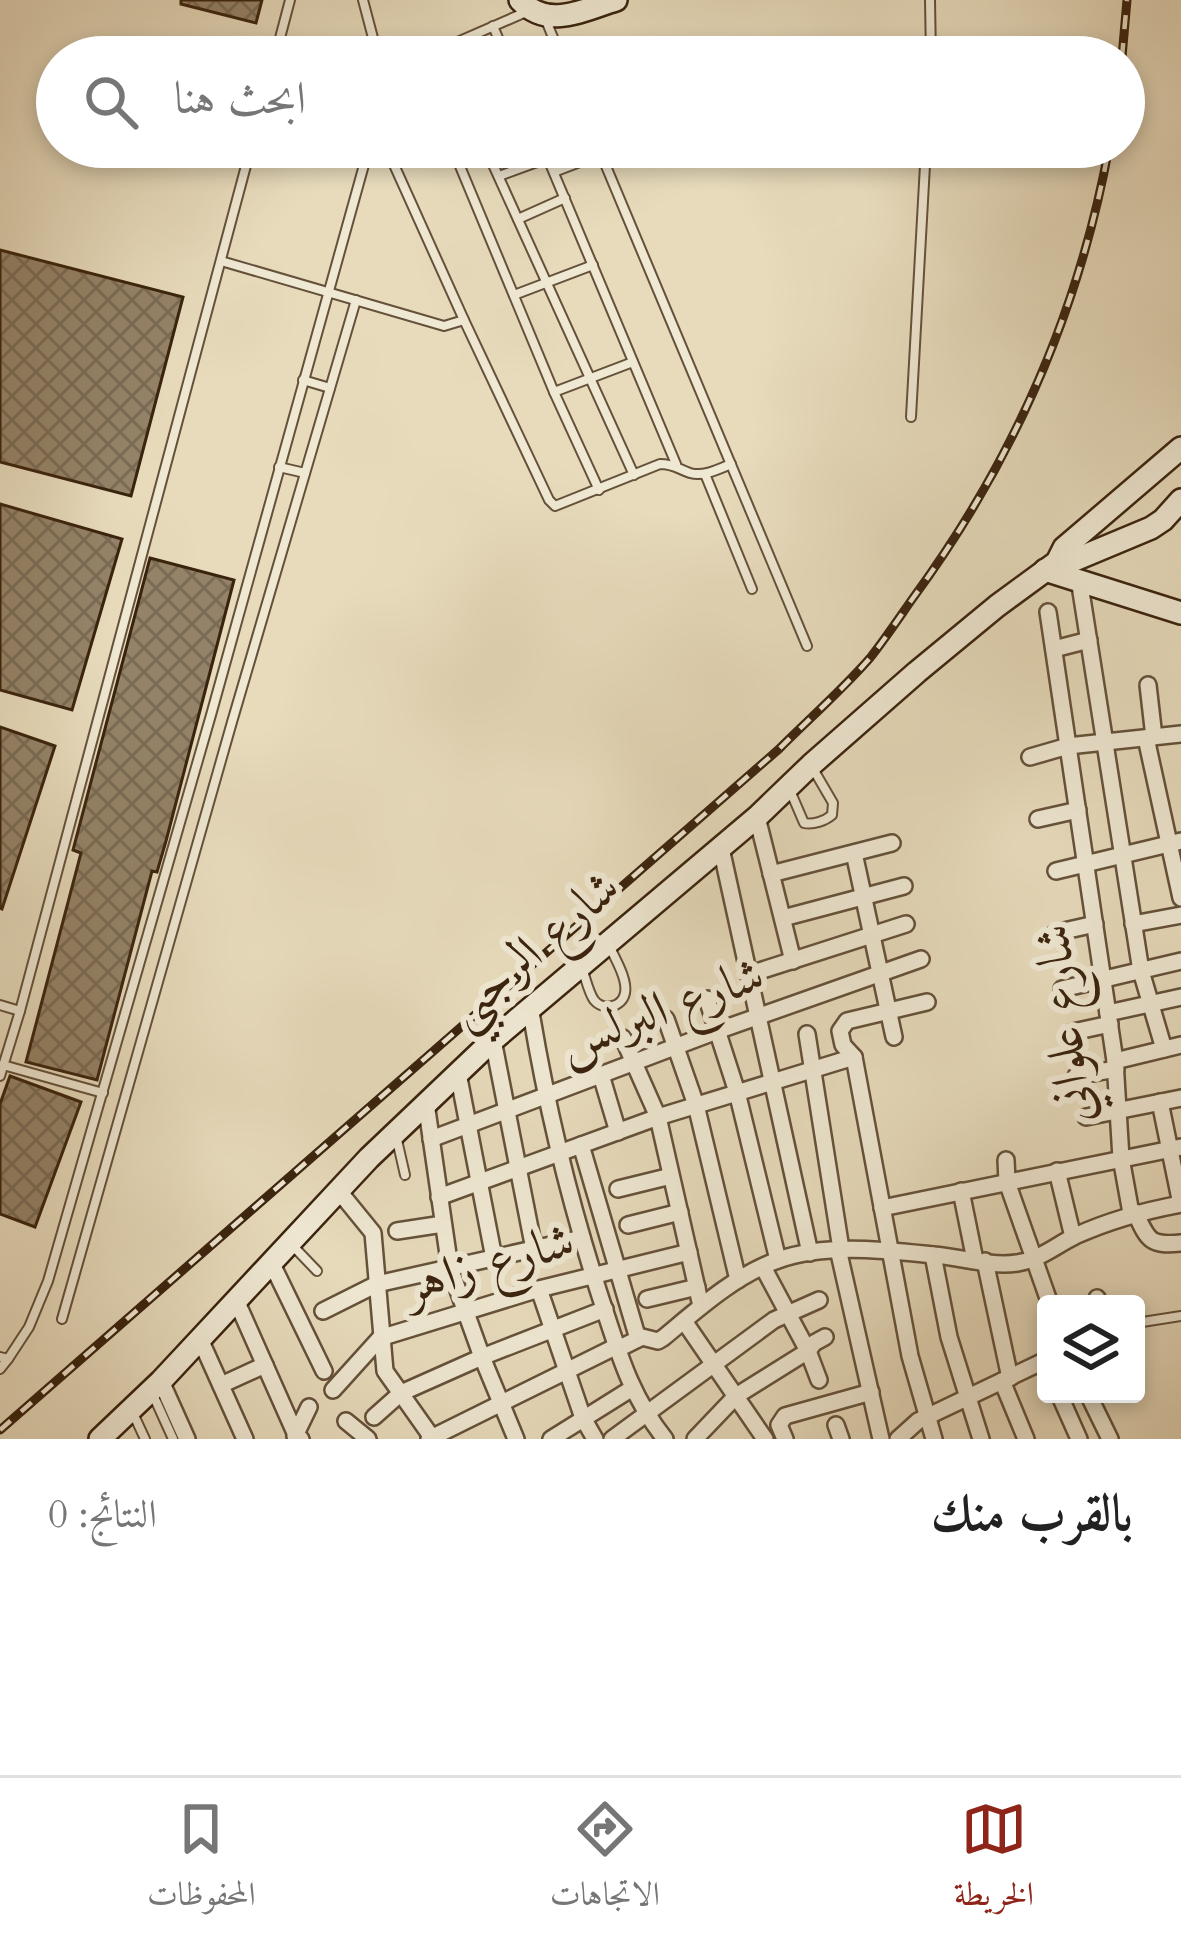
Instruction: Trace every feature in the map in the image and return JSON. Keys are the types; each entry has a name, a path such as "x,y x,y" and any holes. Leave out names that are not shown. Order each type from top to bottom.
{"main road":[{"path":"533,7 560,17 616,0"},
{"path":"1051,566 1064,548 1181,448"},
{"path":"1051,566 1151,528 1181,500"},
{"path":"1051,566 1181,613"},
{"name":"شارع الرجبي","path":"103,1438 338,1190 493,1040 757,818 917,672 1051,566"}],"street":[{"path":"1076,1076 1173,1047 1151,1004 1141,970 1079,579"},
{"name":"شارع علواني","path":"1048,612 1109,1018 1121,1158 1133,1213"},
{"path":"1054,649 1089,640"},
{"path":"1148,685 1150,737 1175,843 1181,898"},
{"path":"1030,757 1068,746 1181,734"},
{"path":"1038,819 1078,811"},
{"path":"757,818 794,961"},
{"path":"772,874 892,843"},
{"path":"1056,871 1175,843"},
{"path":"722,848 810,1253"},
{"path":"854,853 894,1037"},
{"path":"783,918 904,886"},
{"path":"1133,924 1181,915"},
{"path":"1055,933 1095,924"},
{"path":"750,974 906,925"},
{"name":"شارع البرلس","path":"431,1139 921,959"},
{"path":"1062,989 1181,961"},
{"path":"1073,1032 1181,997"},
{"path":"707,999 737,1092 770,1263 819,1380"},
{"path":"927,1002 848,1021 840,1031 843,1045 854,1057 910,1356 934,1439"},
{"path":"530,1006 545,1096 582,1238 632,1389 665,1439"},
{"path":"666,1019 696,1105 739,1280"},
{"path":"807,1034 840,1249 881,1439"},
{"path":"623,1038 658,1118 701,1306"},
{"path":"493,1040 534,1249"},
{"path":"439,1197 696,1105 854,1057"},
{"path":"458,1073 494,1258"},
{"path":"601,1075 617,1132"},
{"path":"1086,1118 1181,1098"},
{"path":"338,1190 373,1233 385,1371 430,1438 642,1336 663,1338 701,1306 770,1263 840,1249 1012,1264 1034,1259 1133,1213 1181,1204 1175,1148 1160,1102"},
{"path":"426,1103 451,1268 516,1439"},
{"path":"581,1144 638,1339"},
{"path":"882,1208 1175,1148"},
{"path":"1006,1160 1007,1182 1047,1295"},
{"path":"1057,1171 1073,1237"},
{"path":"618,1189 671,1176"},
{"path":"961,1191 1025,1439"},
{"path":"628,1225 680,1213"},
{"path":"1133,1213 1152,1241 1181,1243"},
{"path":"397,1231 442,1224"},
{"path":"323,1311 377,1284 582,1238"},
{"name":"شارع زاهر","path":"333,1390 380,1338 539,1289 689,1252"},
{"path":"933,1255 950,1337 981,1439"},
{"path":"271,1262 324,1371"},
{"path":"647,1299 697,1287"},
{"path":"539,1289 595,1439"},
{"path":"236,1300 297,1438"},
{"path":"612,1439 774,1320 819,1300"},
{"path":"374,1417 401,1394 605,1309"},
{"path":"684,1321 765,1439"},
{"path":"694,1439 736,1396 825,1337"},
{"path":"200,1339 245,1439"},
{"path":"221,1384 265,1364"},
{"path":"898,1439 917,1421 1037,1365"},
{"path":"156,1386 187,1439"},
{"path":"550,1439 632,1389"},
{"path":"781,1438 779,1425 785,1417 871,1392"},
{"path":"1063,1403 1079,1439"},
{"path":"1092,1403 1110,1439"},
{"path":"297,1438 309,1407"},
{"path":"346,1421 368,1439"}],"lane":[{"path":"281,36 290,0"},
{"path":"363,0 372,36"},
{"path":"930,0 931,36"},
{"path":"474,36 533,7 549,36"},
{"path":"493,26 497,36"},
{"path":"0,1076 245,168"},
{"path":"0,1369 29,1327 48,1282 363,168"},
{"path":"395,168 551,504 560,506 660,464 705,474 731,464"},
{"path":"461,168 599,490"},
{"path":"495,168 634,475"},
{"path":"499,176 514,168"},
{"path":"553,168 676,464"},
{"path":"554,172 562,168"},
{"path":"608,168 807,646"},
{"path":"911,417 925,168"},
{"path":"518,219 565,198"},
{"path":"220,261 444,326 464,320"},
{"path":"514,295 593,265"},
{"path":"62,1319 356,300"},
{"path":"554,392 633,362"},
{"path":"303,380 330,388"},
{"path":"279,467 305,473"},
{"path":"705,474 752,589"},
{"path":"212,715 232,722"},
{"path":"789,787 804,823 827,820 833,803 811,765"},
{"path":"580,964 593,999 601,1006 620,1003 625,984 608,941"},
{"path":"0,1005 20,1011"},
{"path":"3,1065 103,1093"},
{"path":"395,1133 404,1175"},
{"path":"289,1243 317,1271"},
{"path":"1145,1322 1181,1316"},
{"path":"156,1386 172,1439"},
{"path":"132,1409 145,1439"}],"building":[{"path":"181,0 262,0 256,23 181,4"},
{"path":"0,250 183,297 131,496 0,462"},
{"path":"0,504 122,539 72,710 0,690"},
{"path":"150,558 234,580 97,1080 26,1062 81,853 73,850"},
{"path":"0,727 55,746 2,909 0,908"},
{"path":"10,1076 81,1102 35,1227 0,1214 0,1104"}],"railway":[{"path":"1124,36 1127,0"},
{"path":"0,1430 779,749 870,658 949,547 1011,439 1060,327 1105,168"}]}
